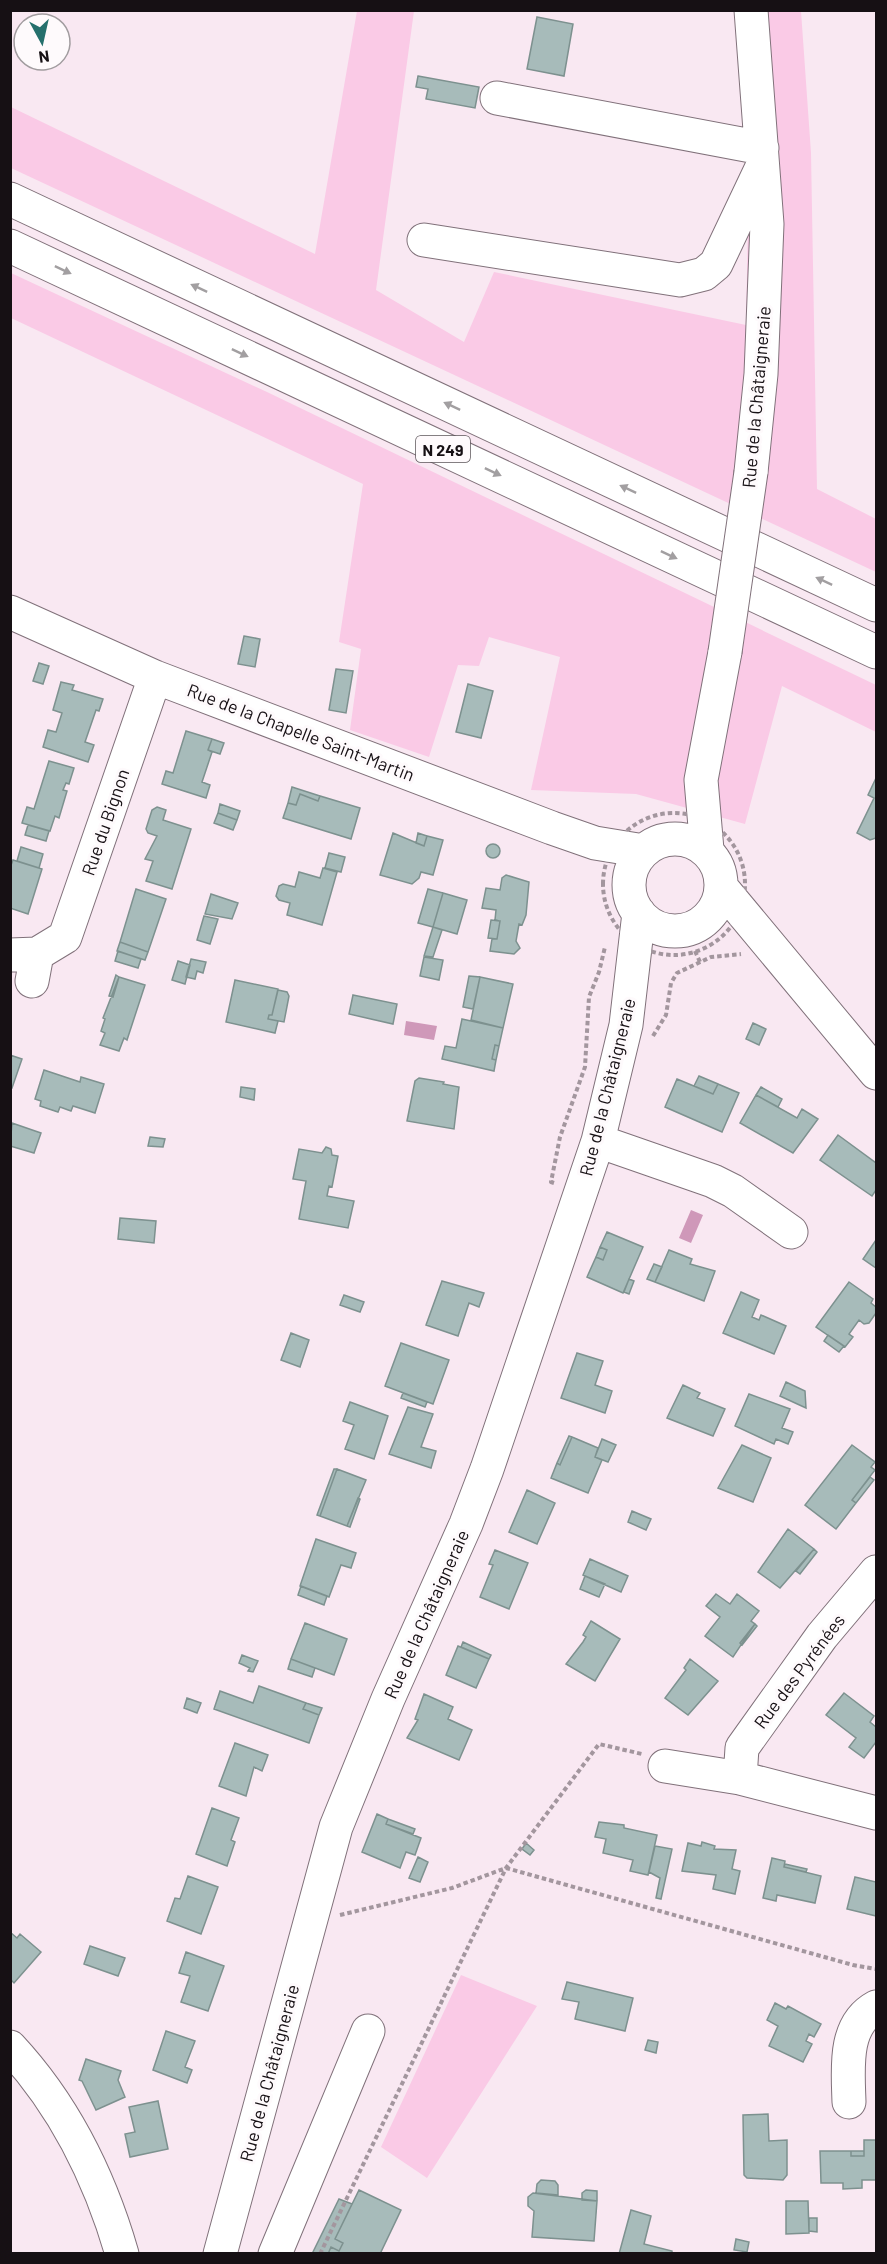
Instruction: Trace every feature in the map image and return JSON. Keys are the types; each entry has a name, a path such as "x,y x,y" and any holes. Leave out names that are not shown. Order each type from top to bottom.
{"main road":[{"name":"Rue de la Châtaigneraie","path":"662,927 630,873 652,840 701,780 724,652 751,472 761,375 766,224 751,10"},
{"path":"424,240 680,280 704,274 716,264 762,156 497,98"},
{"name":"N 249","path":"10,199 876,605"},
{"name":"N 249","path":"10,246 876,652"},
{"name":"Rue de la Chapelle Saint-Martin","path":"10,612 155,677 652,840"},
{"name":"Rue du Bignon","path":"27,963 65,937 155,677"},
{"name":"Rue de la Châtaigneraie","path":"220,2253 336,1827 388,1699 466,1524 487,1469 598,1140 626,1025 662,927 716,861 652,840"},
{"path":"662,927 772,949 876,1073"},
{"path":"598,1140 713,1181 733,1191 791,1232"},
{"name":"Rue des Pyrénées","path":"740,1778 742,1748 822,1636 876,1572"},
{"path":"665,1766 740,1778 876,1813"},
{"path":"849,2102 848,2054 854,2034 866,2013 876,2007"},
{"path":"275,2253 368,2031"},
{"path":"10,2047 47,2091 71,2128 97,2185 122,2253"}],"path":[{"path":"580,1193 551,1182 560,1137 585,1067 589,997 599,972 662,927 745,885 741,860 724,834 652,840 626,832 641,821 654,816 652,840 603,884 662,927 700,962"},
{"path":"650,1041 666,1015 671,983 677,973 711,957 772,949"},
{"path":"320,2253 506,1868 599,1744 661,1759 665,1766"},
{"path":"311,1921 385,1906 452,1888 506,1868 853,1965 876,1969"}],"shaded area":[{"path":"357,11 414,11 376,290 464,342 494,272 746,325 749,167 738,11 801,11 811,153 817,489 876,519 876,572 11,168 11,107 315,254"},
{"path":"11,273 267,392 876,685 876,732 782,686 745,824 636,794 531,790 560,657 489,637 479,666 458,665 429,757 350,730 361,649 339,642 363,484 11,318"},
{"path":"406,1021 437,1026 434,1040 404,1035"},
{"path":"691,1210 703,1215 691,1243 679,1238"},
{"path":"461,1975 537,2006 427,2178 381,2147"}],"building":[{"path":"537,17 573,24 564,76 527,69"},
{"path":"418,76 479,87 475,108 426,99 428,89 416,87"},
{"path":"244,636 260,639 255,667 238,664"},
{"path":"39,663 49,666 43,684 33,681"},
{"path":"336,669 353,671 346,713 329,710"},
{"path":"61,682 74,685 72,690 103,699 99,711 96,710 85,742 94,745 88,762 43,747 48,730 56,732 62,713 53,710"},
{"path":"468,684 493,691 481,738 456,732"},
{"path":"186,731 212,739 208,750 212,752 202,782 210,785 206,798 162,784 166,771 173,773"},
{"path":"212,739 224,743 220,754 208,750"},
{"path":"49,761 74,768 69,784 66,783 63,790 67,791 59,818 55,816 50,831 22,823 27,807 34,809"},
{"path":"876,778 876,838 870,840 857,833 874,798 868,795"},
{"path":"292,787 320,796 318,801 300,794 296,805 288,803"},
{"path":"300,794 318,801 320,796 360,808 351,839 283,818 288,803 296,805"},
{"path":"220,804 240,811 237,820 218,813"},
{"path":"157,807 166,810 163,820 191,829 172,889 146,881 153,861 145,859 157,836 148,833 146,829 152,810"},
{"path":"218,813 237,820 233,830 214,823"},
{"path":"28,825 49,831 46,841 25,835"},
{"path":"393,833 424,846 427,836 443,840 433,875 421,872 419,878 412,884 380,875"},
{"path":"418,833 427,836 424,846 416,843"},
{"path":"490,844 496,844 500,851 496,858 490,858 486,854 486,848"},
{"path":"21,847 43,854 39,868 17,861"},
{"path":"329,853 345,857 341,872 325,868"},
{"path":"13,860 42,869 28,914 10,908 10,868"},
{"path":"323,868 337,872 322,925 287,915 290,903 279,900 276,896 279,886 283,884 295,887 299,872 320,878"},
{"path":"506,875 529,882 526,915 522,925 519,924 516,941 520,948 514,954 490,951 492,939 497,939 500,921 495,920 496,910 482,908 486,888 500,890 502,878"},
{"path":"136,889 166,899 148,952 120,942"},
{"path":"428,889 443,893 433,927 418,923"},
{"path":"443,893 467,900 457,934 433,927"},
{"path":"211,894 238,903 232,919 205,914"},
{"path":"204,916 218,919 210,944 197,940"},
{"path":"491,920 500,921 497,939 488,938"},
{"path":"433,927 442,930 433,957 424,956"},
{"path":"120,942 148,952 145,960 117,951"},
{"path":"118,951 141,959 138,968 115,961"},
{"path":"424,957 443,960 439,980 420,976"},
{"path":"191,959 206,962 203,973 197,971 195,979 186,977"},
{"path":"178,961 190,965 185,984 172,980"},
{"path":"116,975 119,977 113,997 109,996"},
{"path":"469,976 480,977 473,1009 463,1007"},
{"path":"119,977 145,985 127,1040 124,1038 119,1051 100,1045 105,1033 101,1031 105,1019 103,1018"},
{"path":"480,977 513,984 503,1028 471,1020"},
{"path":"235,980 278,989 272,1015 269,1015 268,1019 278,1021 275,1033 226,1022"},
{"path":"278,990 287,992 289,996 284,1022 268,1019 269,1015 272,1015"},
{"path":"353,995 397,1004 393,1024 349,1014"},
{"path":"462,1019 503,1028 499,1046 495,1045 492,1059 496,1060 494,1071 442,1059 445,1046 456,1048"},
{"path":"753,1023 766,1029 759,1045 746,1039"},
{"path":"495,1045 499,1046 496,1060 492,1059"},
{"path":"10,1055 22,1059 12,1088 10,1087"},
{"path":"44,1070 80,1082 81,1077 104,1084 95,1113 73,1106 71,1111 60,1107 58,1112 40,1106 41,1101 35,1099"},
{"path":"699,1076 718,1084 713,1094 694,1086"},
{"path":"419,1078 459,1087 454,1129 407,1121 415,1081"},
{"path":"677,1079 713,1094 718,1084 739,1093 722,1132 665,1107"},
{"path":"241,1087 255,1089 254,1100 240,1097"},
{"path":"761,1087 782,1099 778,1107 756,1095"},
{"path":"756,1095 797,1118 802,1109 818,1119 793,1153 740,1123"},
{"path":"12,1123 41,1133 34,1153 10,1146"},
{"path":"838,1135 876,1163 876,1190 872,1196 820,1160"},
{"path":"150,1137 165,1139 163,1147 148,1146"},
{"path":"326,1147 331,1149 332,1155 338,1156 332,1187 329,1186 327,1196 354,1201 348,1228 299,1219 306,1181 293,1179 299,1149 322,1153"},
{"path":"120,1218 156,1221 154,1243 118,1239"},
{"path":"607,1232 643,1247 623,1293 587,1277 596,1257 603,1260 607,1250 600,1247"},
{"path":"876,1240 876,1268 863,1259"},
{"path":"600,1247 607,1250 603,1260 596,1257"},
{"path":"669,1250 692,1259 690,1264 715,1271 704,1301 655,1282"},
{"path":"654,1264 662,1267 655,1282 647,1279"},
{"path":"629,1279 634,1281 629,1294 624,1292"},
{"path":"442,1281 484,1293 479,1307 469,1303 458,1336 426,1325"},
{"path":"849,1282 873,1299 871,1303 876,1307 876,1313 869,1323 864,1324 859,1320 849,1334 853,1337 845,1347 816,1327"},
{"path":"741,1292 759,1300 752,1317 759,1320 761,1315 786,1326 774,1354 723,1333"},
{"path":"344,1295 364,1302 360,1312 340,1305"},
{"path":"291,1333 309,1340 300,1367 281,1360"},
{"path":"828,1335 844,1346 839,1352 824,1341"},
{"path":"401,1343 449,1360 433,1404 385,1386"},
{"path":"577,1353 603,1361 595,1385 612,1391 605,1413 561,1398"},
{"path":"786,1382 805,1391 806,1408 780,1396"},
{"path":"683,1385 700,1393 697,1398 725,1409 713,1436 667,1418"},
{"path":"403,1393 427,1402 425,1407 401,1398"},
{"path":"749,1394 790,1409 782,1428 793,1432 788,1444 776,1439 774,1444 735,1426"},
{"path":"350,1402 388,1416 374,1459 345,1449 354,1425 343,1421"},
{"path":"408,1407 433,1414 421,1447 436,1451 431,1468 389,1454"},
{"path":"569,1436 572,1437 560,1465 557,1463"},
{"path":"572,1437 598,1448 595,1457 602,1460 588,1493 551,1478 557,1463 560,1465"},
{"path":"602,1439 616,1445 608,1462 595,1457"},
{"path":"742,1445 771,1458 753,1502 718,1488"},
{"path":"852,1445 875,1462 871,1467 875,1470 852,1500 856,1503 836,1529 805,1505"},
{"path":"334,1469 337,1469 320,1516 317,1515"},
{"path":"337,1469 366,1480 347,1526 320,1516"},
{"path":"870,1477 874,1480 856,1503 852,1500"},
{"path":"527,1490 555,1503 537,1544 509,1532"},
{"path":"358,1498 360,1499 350,1527 347,1526"},
{"path":"632,1511 651,1519 646,1530 628,1522"},
{"path":"788,1529 814,1549 780,1588 758,1572"},
{"path":"316,1539 356,1553 351,1568 341,1565 329,1597 300,1586"},
{"path":"814,1549 817,1552 800,1574 796,1571"},
{"path":"495,1550 528,1563 509,1609 480,1597 493,1565 489,1564"},
{"path":"590,1559 628,1576 621,1592 583,1575"},
{"path":"585,1576 605,1584 599,1597 580,1589"},
{"path":"301,1586 327,1596 324,1605 298,1595"},
{"path":"716,1594 730,1604 737,1594 759,1611 751,1621 755,1624 733,1657 705,1636 720,1617 706,1606"},
{"path":"591,1621 620,1639 595,1681 566,1664 586,1637 583,1635"},
{"path":"305,1623 347,1639 334,1675 291,1659"},
{"path":"755,1624 757,1626 742,1645 740,1643"},
{"path":"463,1642 491,1655 489,1659 461,1647"},
{"path":"458,1646 489,1659 476,1688 446,1675"},
{"path":"242,1655 258,1661 253,1672 248,1671 250,1668 239,1663"},
{"path":"291,1659 315,1668 312,1677 288,1669"},
{"path":"690,1659 718,1681 688,1715 665,1698 686,1670 684,1668"},
{"path":"259,1686 306,1703 303,1709 319,1715 309,1743 214,1709 220,1691 253,1703"},
{"path":"844,1693 874,1716 870,1722 876,1727 876,1742 864,1758 849,1747 856,1738 826,1715"},
{"path":"424,1694 453,1707 448,1719 472,1730 459,1760 407,1738 418,1720 415,1719"},
{"path":"187,1698 201,1703 197,1713 184,1708"},
{"path":"306,1703 322,1708 319,1715 303,1709"},
{"path":"235,1743 268,1755 262,1771 254,1767 246,1796 219,1786"},
{"path":"212,1808 239,1818 231,1840 235,1842 227,1866 196,1854"},
{"path":"377,1814 388,1819 386,1824 421,1838 415,1855 406,1852 400,1868 362,1852"},
{"path":"388,1819 415,1829 413,1834 386,1824"},
{"path":"599,1822 624,1825 624,1828 657,1835 648,1875 630,1871 633,1860 603,1853 606,1839 595,1837"},
{"path":"702,1842 715,1846 714,1849 736,1850 732,1869 740,1871 735,1894 713,1889 716,1875 682,1871 688,1843 701,1846"},
{"path":"526,1843 534,1850 530,1855 522,1849"},
{"path":"655,1846 672,1849 661,1899 656,1898 660,1878 649,1872"},
{"path":"418,1857 428,1862 420,1882 409,1878"},
{"path":"772,1858 785,1861 784,1867 821,1876 815,1903 777,1895 776,1901 763,1898"},
{"path":"785,1864 807,1869 806,1872 784,1867"},
{"path":"188,1876 218,1887 201,1934 167,1921 175,1898 180,1899"},
{"path":"855,1877 876,1882 876,1916 847,1909"},
{"path":"10,1932 17,1938 20,1934 41,1952 14,1983 10,1979"},
{"path":"90,1946 125,1958 118,1976 84,1964"},
{"path":"186,1952 224,1966 208,2011 181,2002 190,1976 179,1973"},
{"path":"567,1982 633,1998 625,2031 575,2019 579,2002 562,1999"},
{"path":"775,2003 786,2009 788,2006 821,2024 814,2037 809,2034 806,2041 812,2044 803,2062 769,2046 778,2026 767,2020"},
{"path":"166,2031 195,2041 185,2067 192,2070 187,2083 153,2070"},
{"path":"648,2040 658,2042 656,2053 645,2050"},
{"path":"86,2059 121,2071 118,2080 125,2097 96,2110 82,2081 79,2080"},
{"path":"158,2101 168,2149 130,2157 125,2134 135,2132 129,2107"},
{"path":"768,2114 769,2141 787,2140 787,2175 783,2180 747,2178 744,2175 743,2115"},
{"path":"864,2140 876,2140 876,2180 862,2180 862,2188 843,2189 843,2183 821,2183 820,2151 851,2151 851,2156 864,2156"},
{"path":"851,2151 864,2151 864,2156 851,2156"},
{"path":"541,2180 555,2181 558,2185 558,2195 536,2193 537,2184"},
{"path":"359,2190 401,2210 380,2254 328,2254 331,2247 339,2251 343,2243 335,2239"},
{"path":"586,2190 597,2191 597,2201 582,2200 582,2193"},
{"path":"533,2193 597,2201 594,2241 532,2237 534,2211 528,2206 528,2197"},
{"path":"339,2199 352,2204 335,2239 343,2243 339,2251 331,2247 328,2254 312,2254"},
{"path":"786,2201 808,2201 809,2233 786,2234"},
{"path":"631,2210 651,2216 644,2244 672,2251 672,2254 619,2254"},
{"path":"809,2218 817,2218 817,2232 809,2231"},
{"path":"736,2239 749,2242 747,2252 734,2250"}]}
